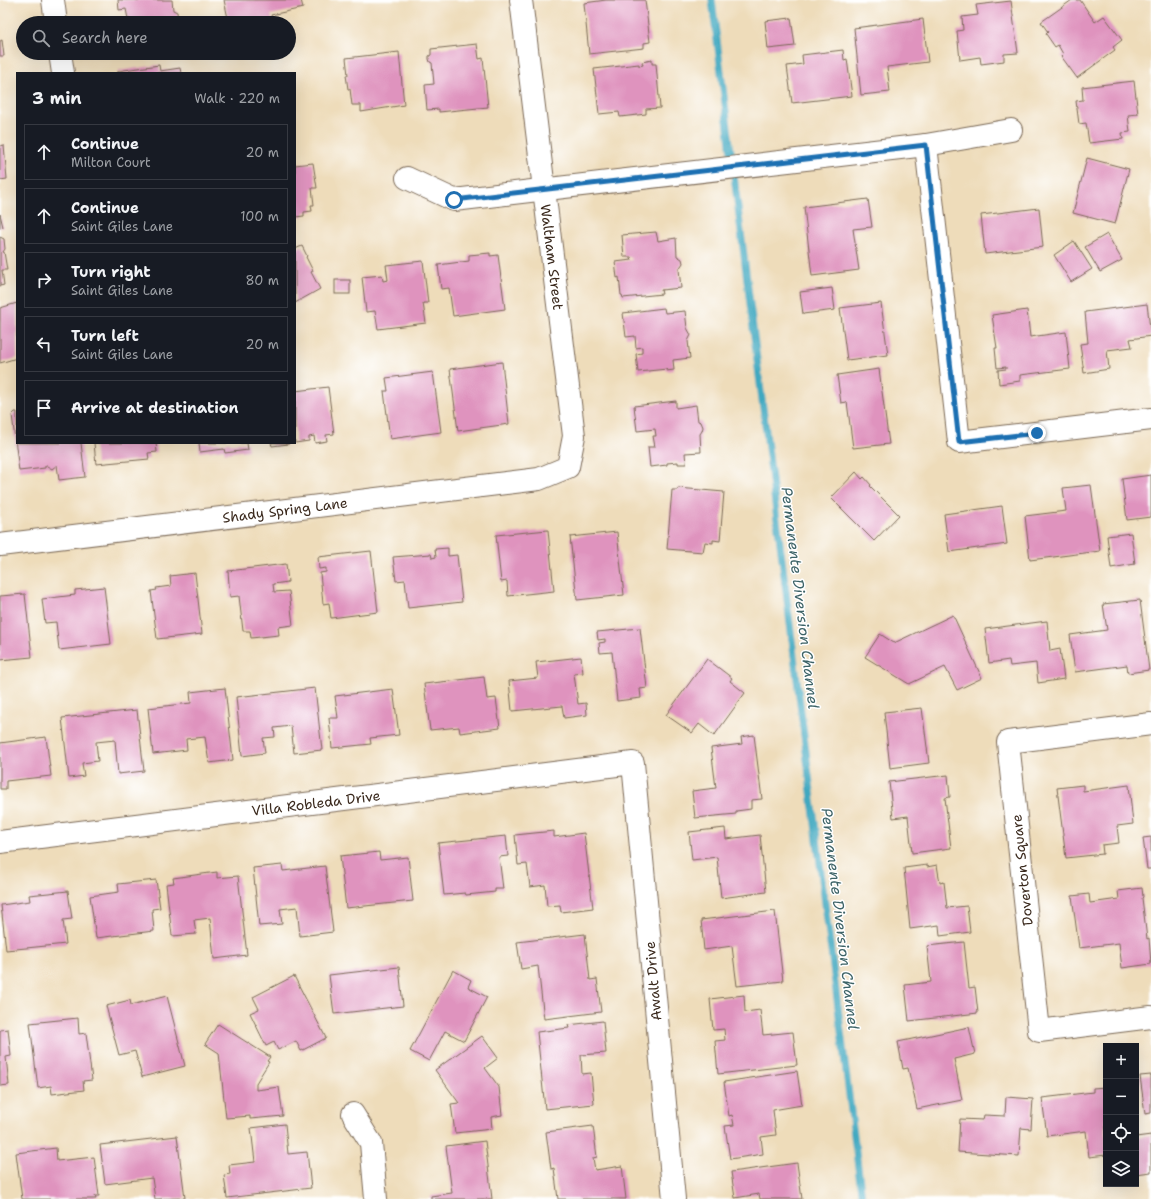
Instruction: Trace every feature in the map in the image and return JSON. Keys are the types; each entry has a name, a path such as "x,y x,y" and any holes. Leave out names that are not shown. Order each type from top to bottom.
{"street":[{"path":"53,0 55,16"},
{"name":"Waltham Street","path":"521,0 574,436 568,467"},
{"path":"61,60 63,72"},
{"path":"407,178 454,200 926,145 1011,130"},
{"path":"926,145 959,442 1151,419"},
{"name":"Shady Spring Lane","path":"0,545 539,479 568,467"},
{"name":"Doverton Square","path":"1151,724 1008,742 1039,1031 1151,1017"},
{"name":"Villa Robleda Drive","path":"0,842 633,763"},
{"name":"Awalt Drive","path":"633,763 674,1199"},
{"path":"353,1114 371,1143 376,1199"}],"building":[{"path":"118,0 172,0 173,10 177,12 177,16 127,16 126,9 119,10"},
{"path":"224,0 301,0 303,8 271,16 227,16"},
{"path":"606,0 645,0 650,42 644,43 644,48 589,54 584,3"},
{"path":"1072,0 1080,0 1095,22 1104,16 1122,40 1113,47 1115,50 1077,78 1061,56 1063,54 1058,45 1055,47 1046,34 1048,32 1041,22"},
{"path":"1011,1 1018,53 1004,54 1004,61 981,64 980,57 960,60 957,31 963,30 962,17 978,15 976,5"},
{"path":"791,18 795,46 768,49 765,21"},
{"path":"923,19 928,62 887,67 890,92 861,95 854,28"},
{"path":"2,40 4,56 0,56 0,41"},
{"path":"477,44 479,59 483,58 488,107 439,112 439,109 427,110 425,85 434,84 432,63 429,59 431,49"},
{"path":"843,50 844,60 847,59 852,96 792,103 787,66 803,64 802,55"},
{"path":"399,52 404,105 361,112 361,105 352,105 346,75 348,75 346,58"},
{"path":"652,60 652,64 656,64 660,108 646,109 646,114 620,117 619,112 599,114 594,69 639,64 639,66 643,65 642,62"},
{"path":"159,65 160,71 180,68 181,72 118,72"},
{"path":"1134,81 1138,114 1128,115 1130,132 1122,133 1123,139 1089,143 1086,123 1079,124 1076,101 1083,100 1082,87"},
{"path":"4,145 7,179 0,180 0,146"},
{"path":"1087,158 1129,169 1115,224 1073,213"},
{"path":"313,163 317,188 312,188 314,205 311,205 312,211 304,212 304,216 296,217 296,165"},
{"path":"868,199 872,227 853,229 859,270 812,276 804,207"},
{"path":"1039,208 1043,247 985,254 981,215"},
{"path":"0,214 3,227 0,228"},
{"path":"656,232 658,241 676,238 677,256 682,259 683,263 679,269 681,288 661,290 662,294 623,298 621,295 619,277 617,278 615,262 632,260 631,257 624,257 622,235"},
{"path":"1107,234 1122,260 1100,272 1085,247"},
{"path":"0,237 4,239 5,249 3,252 7,270 2,270 4,285 0,286"},
{"path":"1074,241 1092,269 1071,282 1054,255"},
{"path":"302,246 313,271 311,272 320,289 296,302 296,249"},
{"path":"490,253 490,256 498,255 505,309 453,316 449,288 441,289 438,265 469,261 469,255"},
{"path":"423,261 428,303 423,303 426,323 378,329 375,311 366,312 362,277 382,275 383,281 388,280 386,265"},
{"path":"335,280 350,280 350,294 335,294"},
{"path":"832,288 835,310 803,314 800,292"},
{"path":"16,303 16,358 0,363 0,308"},
{"path":"881,303 888,355 847,360 840,308"},
{"path":"1147,304 1151,336 1130,339 1132,347 1107,350 1109,369 1084,373 1080,344 1088,343 1085,312"},
{"path":"664,308 665,313 685,311 687,328 691,335 688,341 690,358 673,360 674,370 666,371 667,369 638,372 636,354 642,353 642,347 636,348 635,336 626,337 623,313"},
{"path":"1027,310 1030,337 1066,332 1070,369 1020,375 1020,381 999,384 998,370 1006,369 1006,367 997,368 995,348 997,348 992,315"},
{"path":"502,362 509,424 458,431 450,369"},
{"path":"879,369 889,444 853,448 847,402 841,403 837,375"},
{"path":"433,372 441,432 390,439 384,391 388,391 386,378"},
{"path":"328,387 334,434 326,435 327,441 315,443 314,436 309,437 309,441 296,443 296,391"},
{"path":"676,401 676,408 696,405 698,421 701,422 703,427 700,434 701,452 685,453 686,464 678,464 678,462 650,467 648,447 655,447 653,436 656,436 655,429 637,431 634,406"},
{"path":"16,412 16,444 81,444 85,477 59,480 57,465 52,469 45,466 45,468 19,471 12,415"},
{"path":"94,444 156,444 157,452 148,453 149,459 96,464"},
{"path":"199,444 247,444 248,450 225,453 224,449 200,452"},
{"path":"271,444 289,444 272,446"},
{"path":"856,472 862,479 864,477 871,485 870,486 899,515 874,541 831,498"},
{"path":"1151,475 1151,517 1127,520 1122,479"},
{"path":"1091,485 1100,551 1030,560 1025,516 1066,511 1063,488"},
{"path":"678,488 724,492 720,541 713,540 713,543 705,542 703,552 667,549 672,490 677,490"},
{"path":"1002,506 1007,544 949,552 944,514"},
{"path":"548,530 554,591 508,596 507,581 501,582 496,535"},
{"path":"617,532 624,595 577,600 570,537"},
{"path":"1131,533 1135,564 1111,568 1107,536"},
{"path":"448,548 448,556 457,555 462,602 408,608 405,580 396,581 393,557 431,554 432,558 436,557 435,549"},
{"path":"371,551 378,612 331,618 329,603 323,604 320,573 326,572 326,568 319,569 318,557"},
{"path":"286,564 288,582 273,584 274,592 289,591 293,625 278,627 279,635 251,638 250,631 243,631 239,596 230,597 228,571"},
{"path":"195,573 202,634 157,639 151,591 157,590 156,588 171,586 170,576"},
{"path":"104,587 111,644 59,650 56,622 45,623 42,599 75,595 75,590"},
{"path":"25,594 32,657 0,660 0,596"},
{"path":"1140,600 1149,670 1128,673 1127,665 1075,672 1070,635 1107,630 1103,604"},
{"path":"953,615 982,678 957,690 945,667 909,684 865,657 880,634 894,643"},
{"path":"1047,621 1050,651 1060,649 1064,679 1038,683 1036,663 1010,666 1009,660 989,663 985,629"},
{"path":"640,628 647,688 640,689 641,698 617,701 612,652 600,653 599,643 605,642 605,639 598,640 597,632"},
{"path":"581,657 583,673 574,674 578,704 586,703 587,715 564,718 562,706 512,711 509,681 538,678 536,662"},
{"path":"707,659 732,678 730,681 745,693 714,736 699,724 692,733 666,715"},
{"path":"484,677 487,699 496,698 500,728 460,733 459,727 430,730 424,684"},
{"path":"225,688 233,760 209,763 205,737 186,739 187,750 153,754 148,708 191,703 190,692"},
{"path":"315,688 322,750 294,753 291,726 274,728 275,737 263,738 265,753 242,756 236,697"},
{"path":"393,689 399,735 370,738 371,744 332,748 329,718 338,718 335,696"},
{"path":"922,708 929,763 890,768 884,712"},
{"path":"137,710 144,771 118,774 115,740 96,742 98,761 82,763 84,776 69,778 62,718"},
{"path":"754,735 762,799 751,800 751,809 736,811 736,814 695,818 692,791 716,788 711,748 742,744 741,737"},
{"path":"46,737 51,776 6,781 6,789 0,789 0,743"},
{"path":"948,775 950,797 945,798 951,848 912,853 908,816 893,818 889,782"},
{"path":"1083,785 1083,791 1129,785 1133,824 1117,826 1119,843 1102,845 1103,854 1066,858 1057,788"},
{"path":"725,828 726,839 760,835 766,892 721,898 717,857 692,860 689,832"},
{"path":"554,831 554,837 584,833 593,908 561,912 560,905 547,906 545,885 530,887 527,864 518,865 515,835"},
{"path":"506,836 508,856 499,857 503,889 495,889 495,892 466,895 465,893 444,895 438,843"},
{"path":"1151,837 1151,869 1147,869 1143,838"},
{"path":"379,852 380,860 408,857 413,901 346,908 340,856"},
{"path":"282,865 283,871 325,866 333,932 300,936 297,907 280,909 282,924 259,926 253,868"},
{"path":"927,865 927,867 937,865 940,883 944,882 947,908 967,906 970,932 940,936 939,925 910,929 904,868"},
{"path":"217,872 217,878 238,876 247,955 214,959 210,918 194,920 196,934 172,936 166,884 174,883 173,878"},
{"path":"156,880 160,908 152,909 154,931 96,938 90,896 119,892 118,884"},
{"path":"1142,888 1151,964 1122,968 1119,943 1079,948 1072,896 1089,894 1090,903 1119,899 1118,891"},
{"path":"68,891 72,919 63,920 66,944 6,950 1,905 30,901 29,895"},
{"path":"775,911 783,981 737,986 732,946 704,950 701,920"},
{"path":"585,934 590,980 597,979 601,1012 544,1019 538,966 521,969 517,942"},
{"path":"964,942 969,988 975,987 978,1013 909,1021 905,985 931,982 927,946"},
{"path":"399,967 403,1006 334,1014 329,975"},
{"path":"453,970 471,980 468,987 487,997 464,1041 445,1031 429,1061 410,1051"},
{"path":"294,976 326,1038 301,1051 296,1041 278,1050 274,1042 266,1046 250,1013 259,1009 253,997"},
{"path":"744,995 745,1012 760,1010 763,1035 793,1032 797,1065 718,1074 715,1041 725,1040 724,1029 713,1030 710,999"},
{"path":"167,996 185,1066 142,1077 135,1051 119,1055 106,1006 130,1000 131,1005"},
{"path":"78,1018 79,1034 86,1033 92,1080 83,1081 84,1090 52,1094 51,1086 38,1088 30,1023"},
{"path":"603,1021 606,1053 581,1055 582,1074 591,1073 594,1104 545,1109 537,1032 569,1028 568,1025"},
{"path":"218,1024 270,1057 267,1061 269,1062 256,1083 256,1090 279,1087 283,1116 250,1119 250,1116 226,1118 219,1053 205,1044"},
{"path":"969,1027 975,1054 954,1059 962,1100 917,1109 908,1068 903,1069 898,1042"},
{"path":"8,1029 11,1056 6,1057 9,1085 0,1086 0,1030"},
{"path":"482,1036 498,1058 485,1068 499,1087 502,1115 491,1117 492,1129 455,1133 451,1104 459,1103 435,1070"},
{"path":"797,1071 802,1105 773,1110 776,1135 761,1137 763,1154 730,1159 725,1126 734,1125 732,1115 729,1116 724,1082"},
{"path":"1151,1075 1151,1113 1145,1114 1140,1076"},
{"path":"1103,1087 1103,1155 1089,1157 1086,1131 1047,1136 1042,1098 1093,1092 1093,1088"},
{"path":"1006,1097 1033,1099 1031,1129 1021,1128 1019,1156 958,1152 960,1119 983,1120 984,1115 1005,1116"},
{"path":"285,1124 288,1154 307,1152 311,1188 227,1198 224,1175 230,1174 229,1165 255,1162 251,1128"},
{"path":"593,1126 597,1157 593,1158 595,1170 622,1166 626,1199 558,1199 554,1168 551,1169 546,1132"},
{"path":"1151,1135 1151,1172 1139,1174 1139,1137"},
{"path":"177,1136 185,1198 155,1199 152,1178 105,1184 100,1145"},
{"path":"485,1141 492,1199 431,1199 431,1196 452,1193 446,1146"},
{"path":"56,1148 57,1161 94,1157 99,1196 95,1196 96,1199 22,1199 16,1153"},
{"path":"797,1163 802,1199 760,1199 759,1194 735,1198 731,1172"}],"waterway":[{"name":"Permanente Diversion Channel","path":"712,0 862,1199"}],"route":[{"path":"454,200 926,145 959,442 1037,433"}]}
